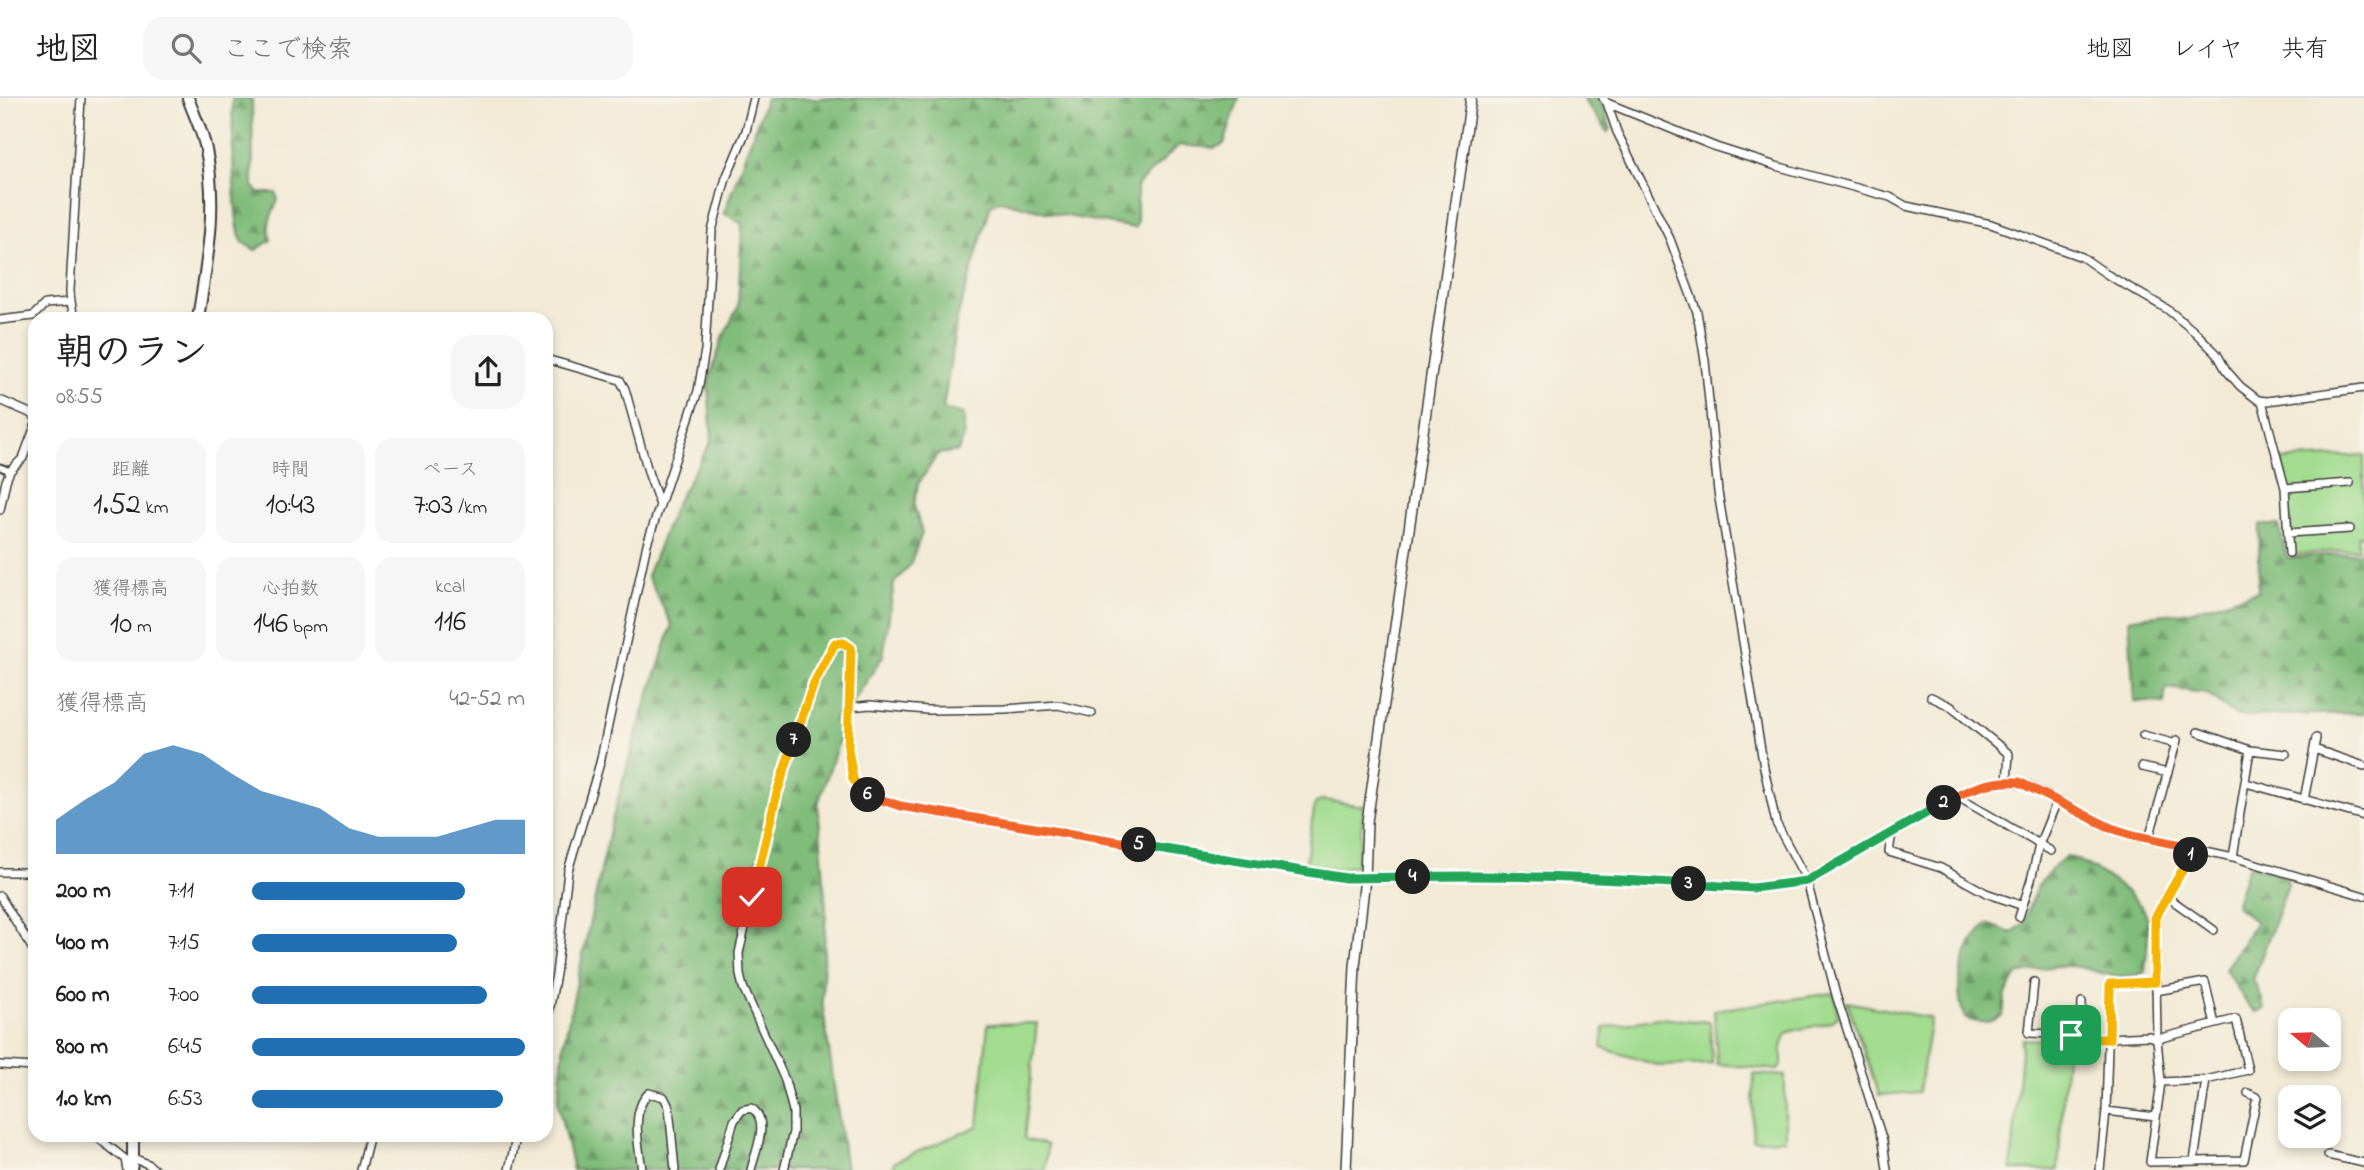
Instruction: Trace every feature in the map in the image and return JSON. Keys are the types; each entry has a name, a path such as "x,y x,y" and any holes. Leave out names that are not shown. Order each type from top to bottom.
{"main road":[{"path":"188,98 206,147 212,191 211,236 199,312"},
{"path":"129,1170 133,1158 132,1142"}],"street":[{"path":"73,312 70,302 81,98"},
{"path":"553,990 568,871 600,763 647,544 698,391 705,350 712,231 726,178 746,131 754,98"},
{"path":"1346,1170 1355,966 1367,822 1471,98"},
{"path":"1605,100 1716,147 1890,197 1906,205 1991,224 2082,257 2176,317 2217,354 2240,386 2262,401 2364,388"},
{"path":"1605,100 1617,132 1670,239 1697,312 1705,361 1718,492 1764,768 1776,823 1807,881 1836,995 1883,1141 1887,1170"},
{"path":"37,312 45,304 70,302"},
{"path":"0,320 28,317"},
{"path":"553,361 620,380 660,506"},
{"path":"0,400 28,412"},
{"path":"2262,401 2285,488 2289,553"},
{"path":"0,510 10,471 23,458 28,445"},
{"path":"0,467 10,471"},
{"path":"2285,488 2350,483"},
{"path":"2288,533 2350,529"},
{"path":"785,1170 793,1132 793,1111 785,1080 744,987 740,975 739,953 787,758 814,683 835,643 844,643 851,648 848,749 853,779 869,796 900,806 1311,873 1364,878 1505,874 1753,888 1807,881 1956,796 1983,785 2007,782 2028,785 2111,828 2233,856 2364,896"},
{"path":"1931,697 1950,706 2009,754 2007,782"},
{"path":"850,707 870,705 927,710 1058,705 1092,713"},
{"path":"2198,732 2250,750 2286,754"},
{"path":"2143,735 2177,742 2149,838"},
{"path":"2304,800 2316,738"},
{"path":"2233,856 2250,750"},
{"path":"2314,750 2364,766"},
{"path":"2142,767 2168,773"},
{"path":"2246,783 2364,816"},
{"path":"1956,796 2051,851"},
{"path":"2019,916 2039,845 2057,801"},
{"path":"1892,832 1889,852 1941,868 1986,893 2023,906"},
{"path":"2195,848 2155,918 2157,1038 2161,1082 2150,1166 2194,1161 2244,1160 2257,1097 2248,1093"},
{"path":"0,872 28,872"},
{"path":"0,896 28,942"},
{"path":"2166,897 2214,930"},
{"path":"2034,982 2029,1033 2081,1035 2086,1039 2149,1036 2157,1038 2236,1019 2248,1070 2206,1080 2161,1082"},
{"path":"2100,1170 2106,1111 2110,984 2155,982"},
{"path":"2156,991 2205,982 2214,1024"},
{"path":"2081,1035 2082,1002"},
{"path":"0,1065 28,1067"},
{"path":"2194,1161 2206,1080"},
{"path":"642,1170 638,1112 642,1099 649,1093 664,1097 669,1107 675,1170"},
{"path":"719,1170 734,1121 742,1110 751,1108 758,1112 761,1121 751,1170"},
{"path":"2106,1111 2156,1117"},
{"path":"103,1142 125,1159 129,1170"},
{"path":"362,1170 368,1142"},
{"path":"509,1170 515,1142"},
{"path":"2328,1155 2364,1163"},
{"path":"133,1158 155,1170"}],"green space":[{"path":"232,98 252,98 253,186 259,193 276,193 278,200 269,224 271,240 256,250 242,241 236,216"},
{"path":"766,98 1239,98 1224,144 1214,148 1179,145 1137,185 1137,224 1134,228 1050,213 1000,200 991,205 957,319 943,409 964,414 964,436 958,451 938,454 918,484 914,505 922,533 910,565 894,583 883,656 850,707 818,804 826,906 822,1001 846,1170 573,1170 558,1103 564,1042 611,824 637,731 672,625 647,576 676,503 712,440 708,384 723,337 738,307 742,224 724,213"},
{"path":"1582,98 1596,98 1603,106 1611,129 1608,132"},
{"path":"2364,455 2364,535 2358,536 2359,549 2291,555 2289,488 2281,460"},
{"path":"2260,525 2279,525 2287,558 2359,553 2364,550 2364,713 2236,716 2206,693 2166,688 2164,703 2134,701 2129,619 2188,611 2258,591"},
{"path":"1322,800 1364,806 1357,865 1337,870 1305,866 1315,804"},
{"path":"2066,856 2086,864 2111,880 2142,909 2147,917 2148,929 2145,972 2125,977 2063,966 2030,971 2017,975 2005,996 2003,1016 1984,1022 1965,1018 1959,991 1963,963 1973,940 1988,924 2011,933 2024,924 2038,886"},
{"path":"2254,866 2287,877 2288,885 2253,980 2264,1009 2256,1012 2248,1005 2225,969 2256,922 2237,907 2236,902 2248,867"},
{"path":"1834,993 1838,1017 1826,1023 1787,1033 1782,1047 1782,1064 1777,1070 1717,1064 1714,1010"},
{"path":"1847,1002 1931,1018 1919,1092 1879,1095"},
{"path":"1657,1018 1710,1022 1712,1064 1660,1066 1602,1048 1604,1028"},
{"path":"1037,1023 1024,1139 1047,1145 1045,1170 893,1170 894,1162 978,1126 988,1024"},
{"path":"2022,1039 2067,1041 2058,1170 2011,1170"},
{"path":"1754,1074 1785,1076 1785,1139 1752,1140"}],"route":[{"path":"752,897 787,758 814,683 835,643 844,643 851,648 848,749 853,779 869,796 932,812 1346,878 1505,874 1753,888 1784,885 1807,881 1974,788 2019,782 2111,828 2195,848 2155,918 2155,982 2110,984 2109,1039 2086,1039 2081,1035 2071,1035"}]}
